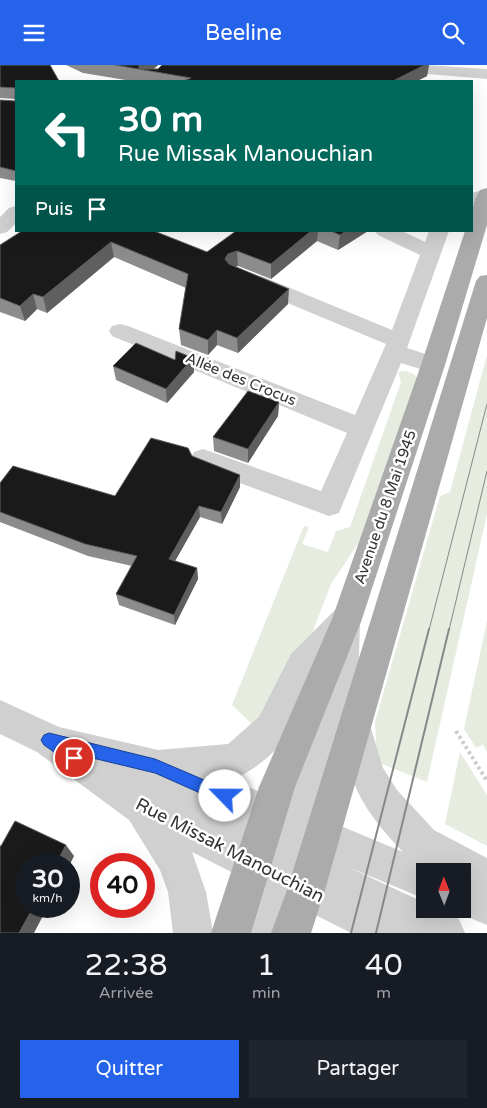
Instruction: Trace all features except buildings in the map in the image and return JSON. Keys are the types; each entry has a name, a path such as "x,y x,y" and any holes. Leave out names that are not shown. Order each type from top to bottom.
{"main road":[{"name":"Avenue du 8 Mai 1945","path":"347,619 433,365 487,195"},
{"name":"Avenue du 8 Mai 1945","path":"286,851 354,724 487,281"},
{"path":"231,933 286,851"},
{"path":"286,851 291,933"}],"street":[{"path":"366,65 487,74"},
{"path":"473,198 487,195"},
{"path":"387,232 431,252"},
{"path":"204,459 329,505 396,347 439,232"},
{"path":"236,274 433,365"},
{"name":"Allée des Crocus","path":"120,331 361,429"},
{"path":"155,766 236,761 271,729 302,665 347,619"},
{"path":"258,933 342,684 347,619"},
{"name":"Rue Missak Manouchian","path":"0,716 49,740 141,807 286,851 416,878"},
{"path":"354,724 367,775 384,803 421,843 487,879"},
{"name":"Rue Missak Manouchian","path":"49,740 155,766 286,851 394,933"},
{"path":"86,767 130,774 286,851 445,933"},
{"path":"141,807 176,860 187,892 193,933"},
{"path":"471,899 487,905"}],"path":[{"path":"456,731 487,781"}],"shaded area":[{"path":"487,355 487,514 427,782 377,762 375,722 440,496 450,492"},
{"path":"406,371 414,374 418,379 361,539 331,584 311,636 257,729 232,705 304,526 309,527 302,544 328,552 336,531 350,527 401,382 398,372"},
{"path":"487,621 487,752 483,745 476,748 464,729"},
{"path":"460,752 487,795 487,846 445,824"}],"tram line":[{"path":"429,630 487,404"},
{"path":"449,630 487,471"},
{"path":"351,933 429,629"},
{"path":"376,933 449,629"}],"route":[{"path":"74,758 49,740 155,766 225,796"}]}
